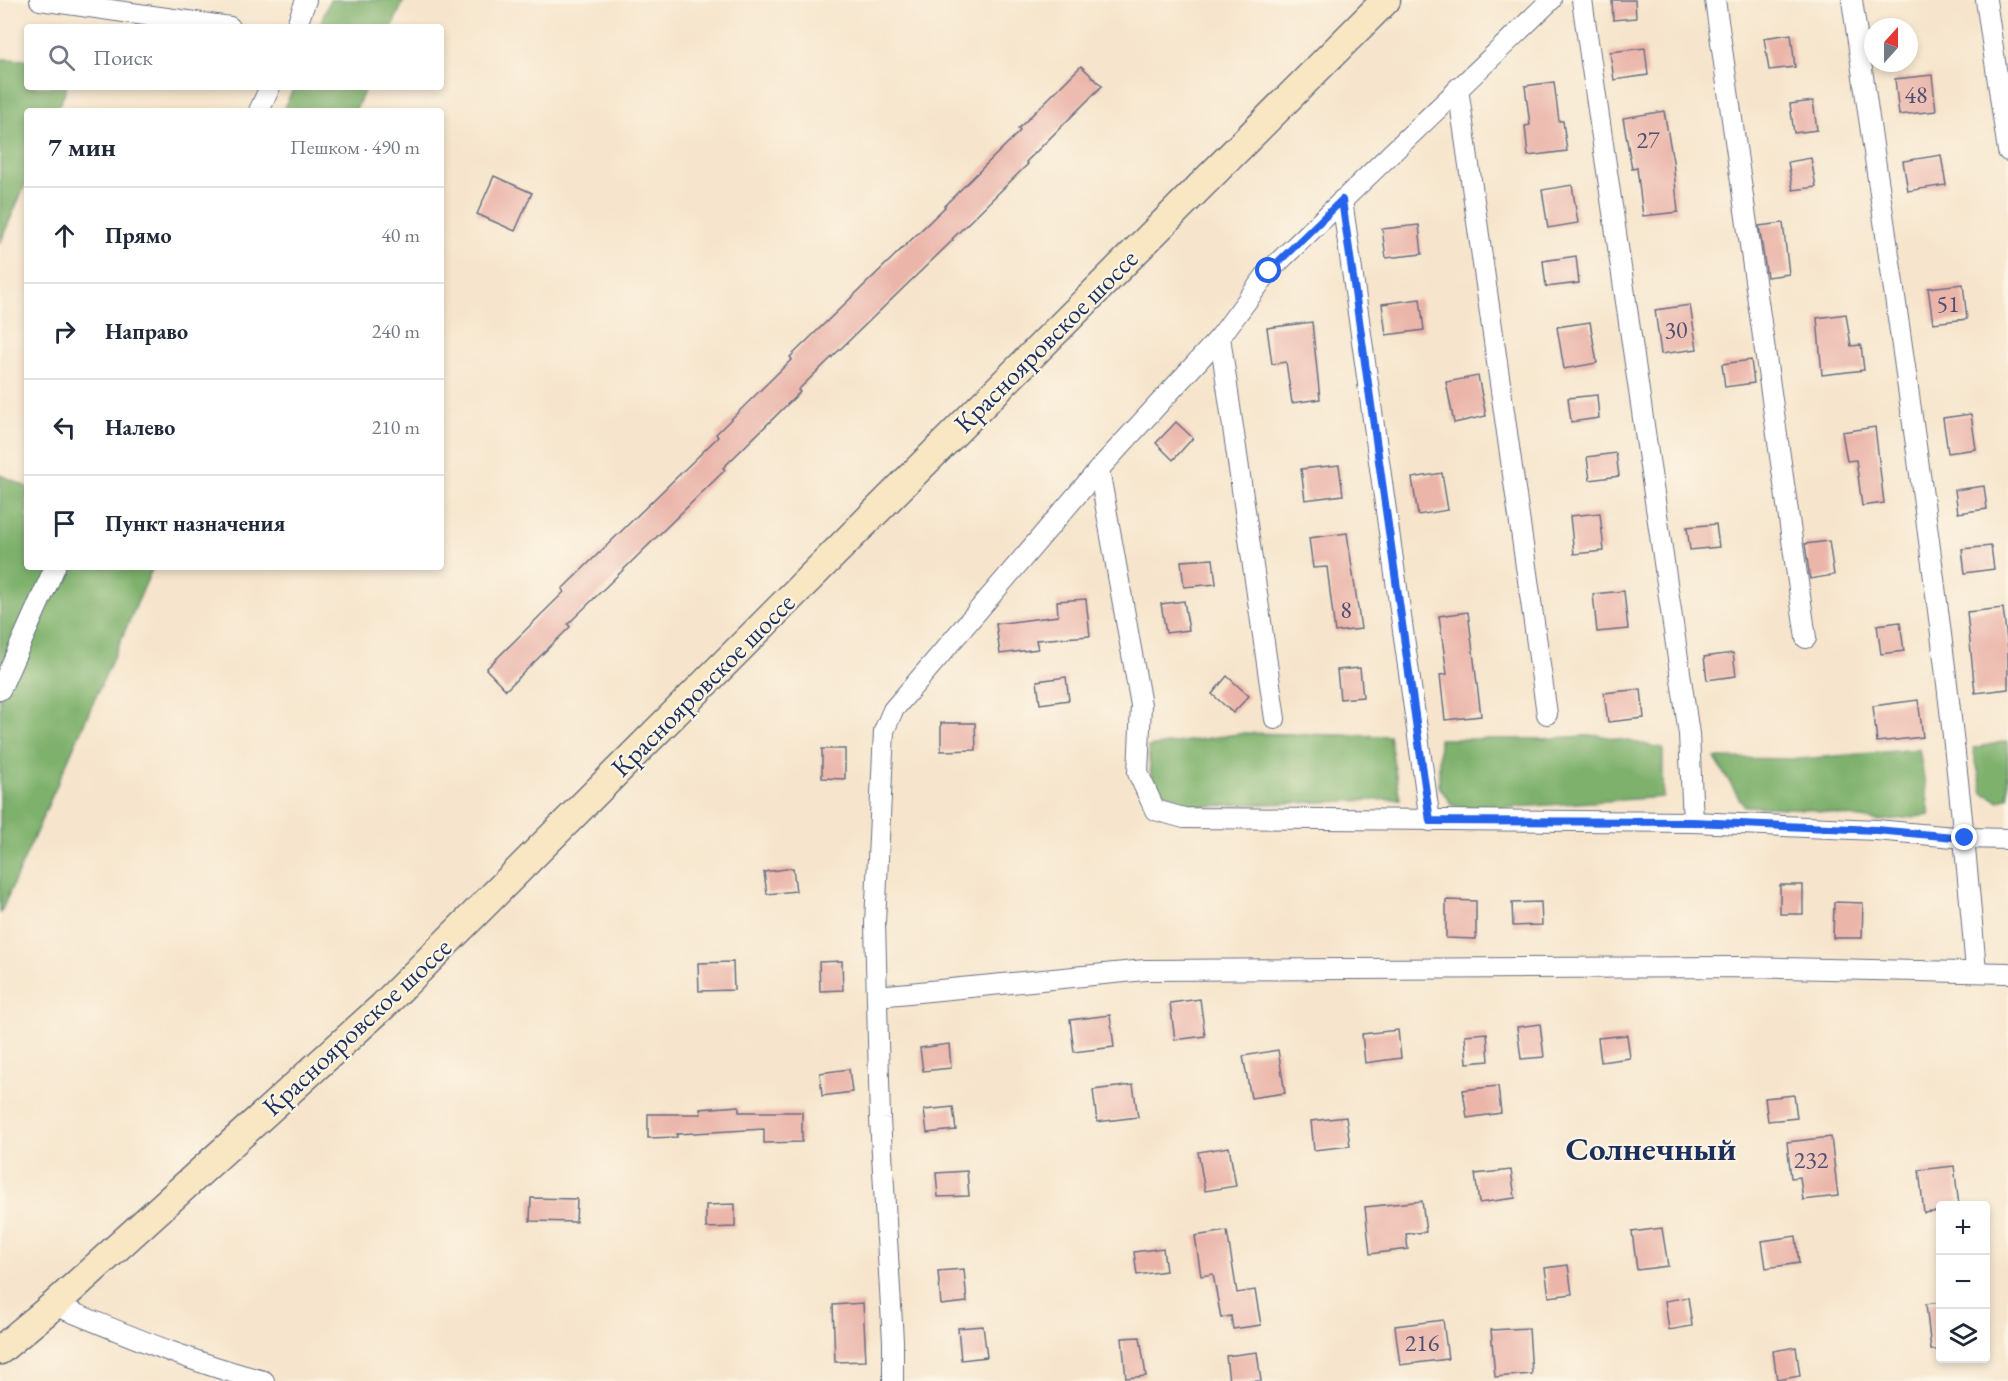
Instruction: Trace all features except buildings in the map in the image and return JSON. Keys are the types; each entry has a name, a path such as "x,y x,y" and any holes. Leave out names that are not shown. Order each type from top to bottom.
{"street":[{"path":"40,0 209,24"},
{"path":"297,24 306,0"},
{"name":"Краснояровское шоссе","path":"0,1350 54,1305 383,1006 1386,0"},
{"path":"893,1381 893,1341 880,1119 875,923 884,731 888,720 893,710 1099,469 1220,337 1269,271 1551,0"},
{"path":"1582,0 1689,734 1693,822"},
{"path":"1715,0 1806,638"},
{"path":"1852,0 1941,628 1965,838 1976,971"},
{"path":"1986,0 2008,151"},
{"path":"1458,88 1547,714"},
{"path":"261,108 269,90"},
{"path":"1342,200 1430,821"},
{"path":"1220,337 1275,719"},
{"path":"1099,469 1141,705 1138,773 1155,810 1184,818 1693,822 1876,830 1965,838 2008,839"},
{"path":"0,690 54,570"},
{"path":"878,996 1145,970 1740,967 2008,973"},
{"path":"54,1305 126,1335 237,1374 264,1381"}],"green space":[{"path":"330,0 404,0 393,24 320,24"},
{"path":"0,59 24,60 24,90 66,90 58,108 24,108 24,187 0,243"},
{"path":"293,90 365,90 356,108 284,108"},
{"path":"0,475 24,486 24,570 152,570 0,914"},
{"path":"1245,733 1389,736 1400,799 1182,807 1152,787 1148,747"},
{"path":"1598,735 1663,748 1663,797 1473,810 1452,805 1439,786 1439,739 1541,739"},
{"path":"2008,741 2008,797 1999,801 1983,793 1973,748"},
{"path":"1919,749 1930,815 1878,821 1808,809 1744,806 1715,758 1801,759"}],"district":[{"name":"Солнечный","path":"1651,1148"}],"route":[{"path":"1269,271 1342,200 1430,821 1693,822 1876,830 1965,838"}]}
